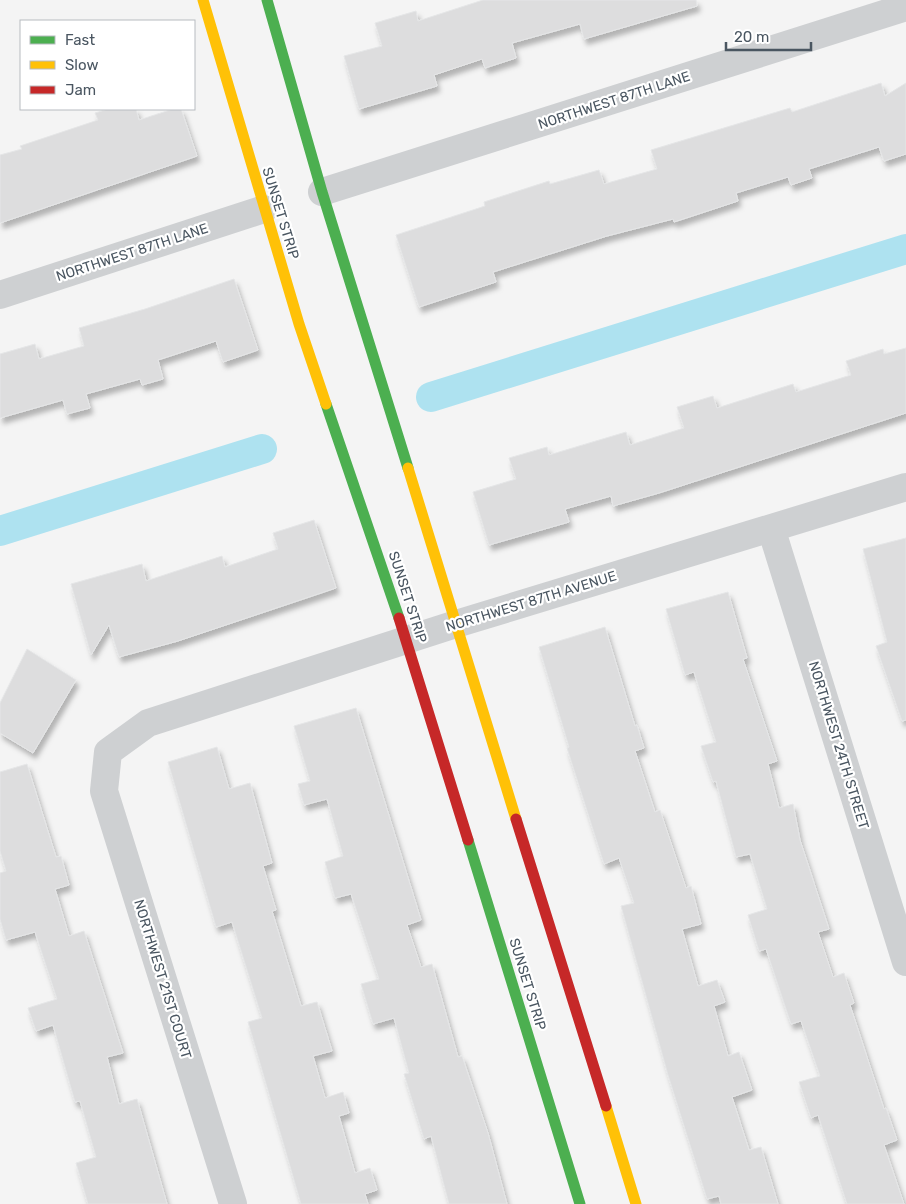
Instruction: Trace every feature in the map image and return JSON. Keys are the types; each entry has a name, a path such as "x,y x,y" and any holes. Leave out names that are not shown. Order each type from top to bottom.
{"street":[{"name":"SUNSET STRIP","path":"203,0 299,324 406,639 580,1204"},
{"path":"267,0 322,192 636,1204"},
{"name":"NORTHWEST 87TH LANE","path":"322,192 906,7"},
{"name":"NORTHWEST 87TH LANE","path":"0,295 264,209"},
{"name":"NORTHWEST 87TH AVENUE","path":"108,752 148,723 406,639 906,487"},
{"name":"NORTHWEST 24TH STREET","path":"771,528 906,962"},
{"name":"NORTHWEST 21ST COURT","path":"108,752 104,791 233,1204"}],"building":[{"path":"483,0 696,0 697,6 584,39 580,24 512,43 516,58 485,68 482,59 434,75 437,86 359,109 344,56 382,46 375,23 416,11 418,21"},
{"path":"881,83 885,96 906,83 906,154 884,161 879,147 809,169 812,178 791,185 788,177 736,193 738,201 674,222 673,219 607,236 493,272 496,282 419,307 396,235 485,206 484,202 549,181 550,184 599,170 604,184 657,169 651,150 790,108 792,112"},
{"path":"105,110 136,110 139,120 170,110 181,110 197,156 0,223 0,155 22,149 20,146 98,120 95,113"},
{"path":"234,279 258,350 223,362 216,341 158,360 163,379 142,385 140,379 86,394 90,408 67,414 63,400 0,418 0,354 35,344 39,359 84,346 79,328 145,309"},
{"path":"906,348 906,413 659,493 613,506 611,496 565,509 569,522 489,545 473,492 516,479 509,458 547,447 549,455 626,432 630,445 684,428 677,407 713,396 717,408 793,384 796,392 851,375 846,361 883,349 884,354"},
{"path":"314,520 336,588 178,641 119,657 109,625 91,655 71,584 142,564 146,581 222,556 225,567 278,549 273,533"},
{"path":"906,538 906,720 902,721 876,646 887,642 863,549"},
{"path":"728,592 747,658 743,659 777,761 768,764 779,808 793,804 800,840 829,929 818,932 833,977 844,973 854,1003 850,1005 884,1109 886,1108 897,1140 884,1145 904,1204 847,1204 818,1115 811,1118 799,1082 820,1076 801,1021 791,1024 766,949 759,951 748,915 767,909 750,854 736,857 716,781 713,782 701,746 716,742 694,672 685,675 666,609"},
{"path":"605,627 635,726 637,725 644,748 635,751 655,812 660,810 686,888 691,886 701,924 682,929 698,986 717,980 725,1002 714,1006 728,1056 739,1052 752,1090 732,1097 749,1150 761,1147 778,1204 721,1204 719,1196 707,1199 668,1075 621,906 634,903 619,858 604,864 567,748 569,747 539,647"},
{"path":"27,649 76,680 33,753 0,733 0,703"},
{"path":"356,708 421,920 407,925 421,967 432,964 458,1057 462,1056 488,1133 507,1204 449,1204 431,1136 424,1139 404,1074 409,1073 394,1018 373,1024 361,984 379,979 351,894 335,898 325,862 343,856 327,799 304,805 298,784 310,781 294,726"},
{"path":"217,747 229,789 250,783 272,863 263,866 276,910 272,911 301,1006 317,1002 332,1051 313,1056 325,1098 343,1092 349,1113 339,1116 355,1173 370,1168 377,1190 365,1194 368,1204 301,1204 248,1022 262,1018 232,922 216,927 168,762"},
{"path":"27,764 56,857 61,856 69,885 55,889 69,936 84,931 123,1053 107,1057 119,1104 137,1099 167,1204 88,1204 76,1163 96,1157 80,1101 75,1102 53,1025 36,1031 28,1008 57,999 35,932 6,940 0,919 0,873 6,871 0,851 0,772"}],"waterway":[{"path":"431,397 906,249"},
{"path":"0,531 262,449"}],"traffic: fast":[{"path":"267,0 322,192 408,468"},
{"path":"326,404 399,618"},
{"path":"468,840 580,1204"}],"traffic: slow":[{"path":"203,0 299,324 326,404"},
{"path":"408,468 516,819"},
{"path":"606,1106 636,1204"}],"traffic: jam":[{"path":"399,618 468,840"},
{"path":"516,819 606,1106"}]}
